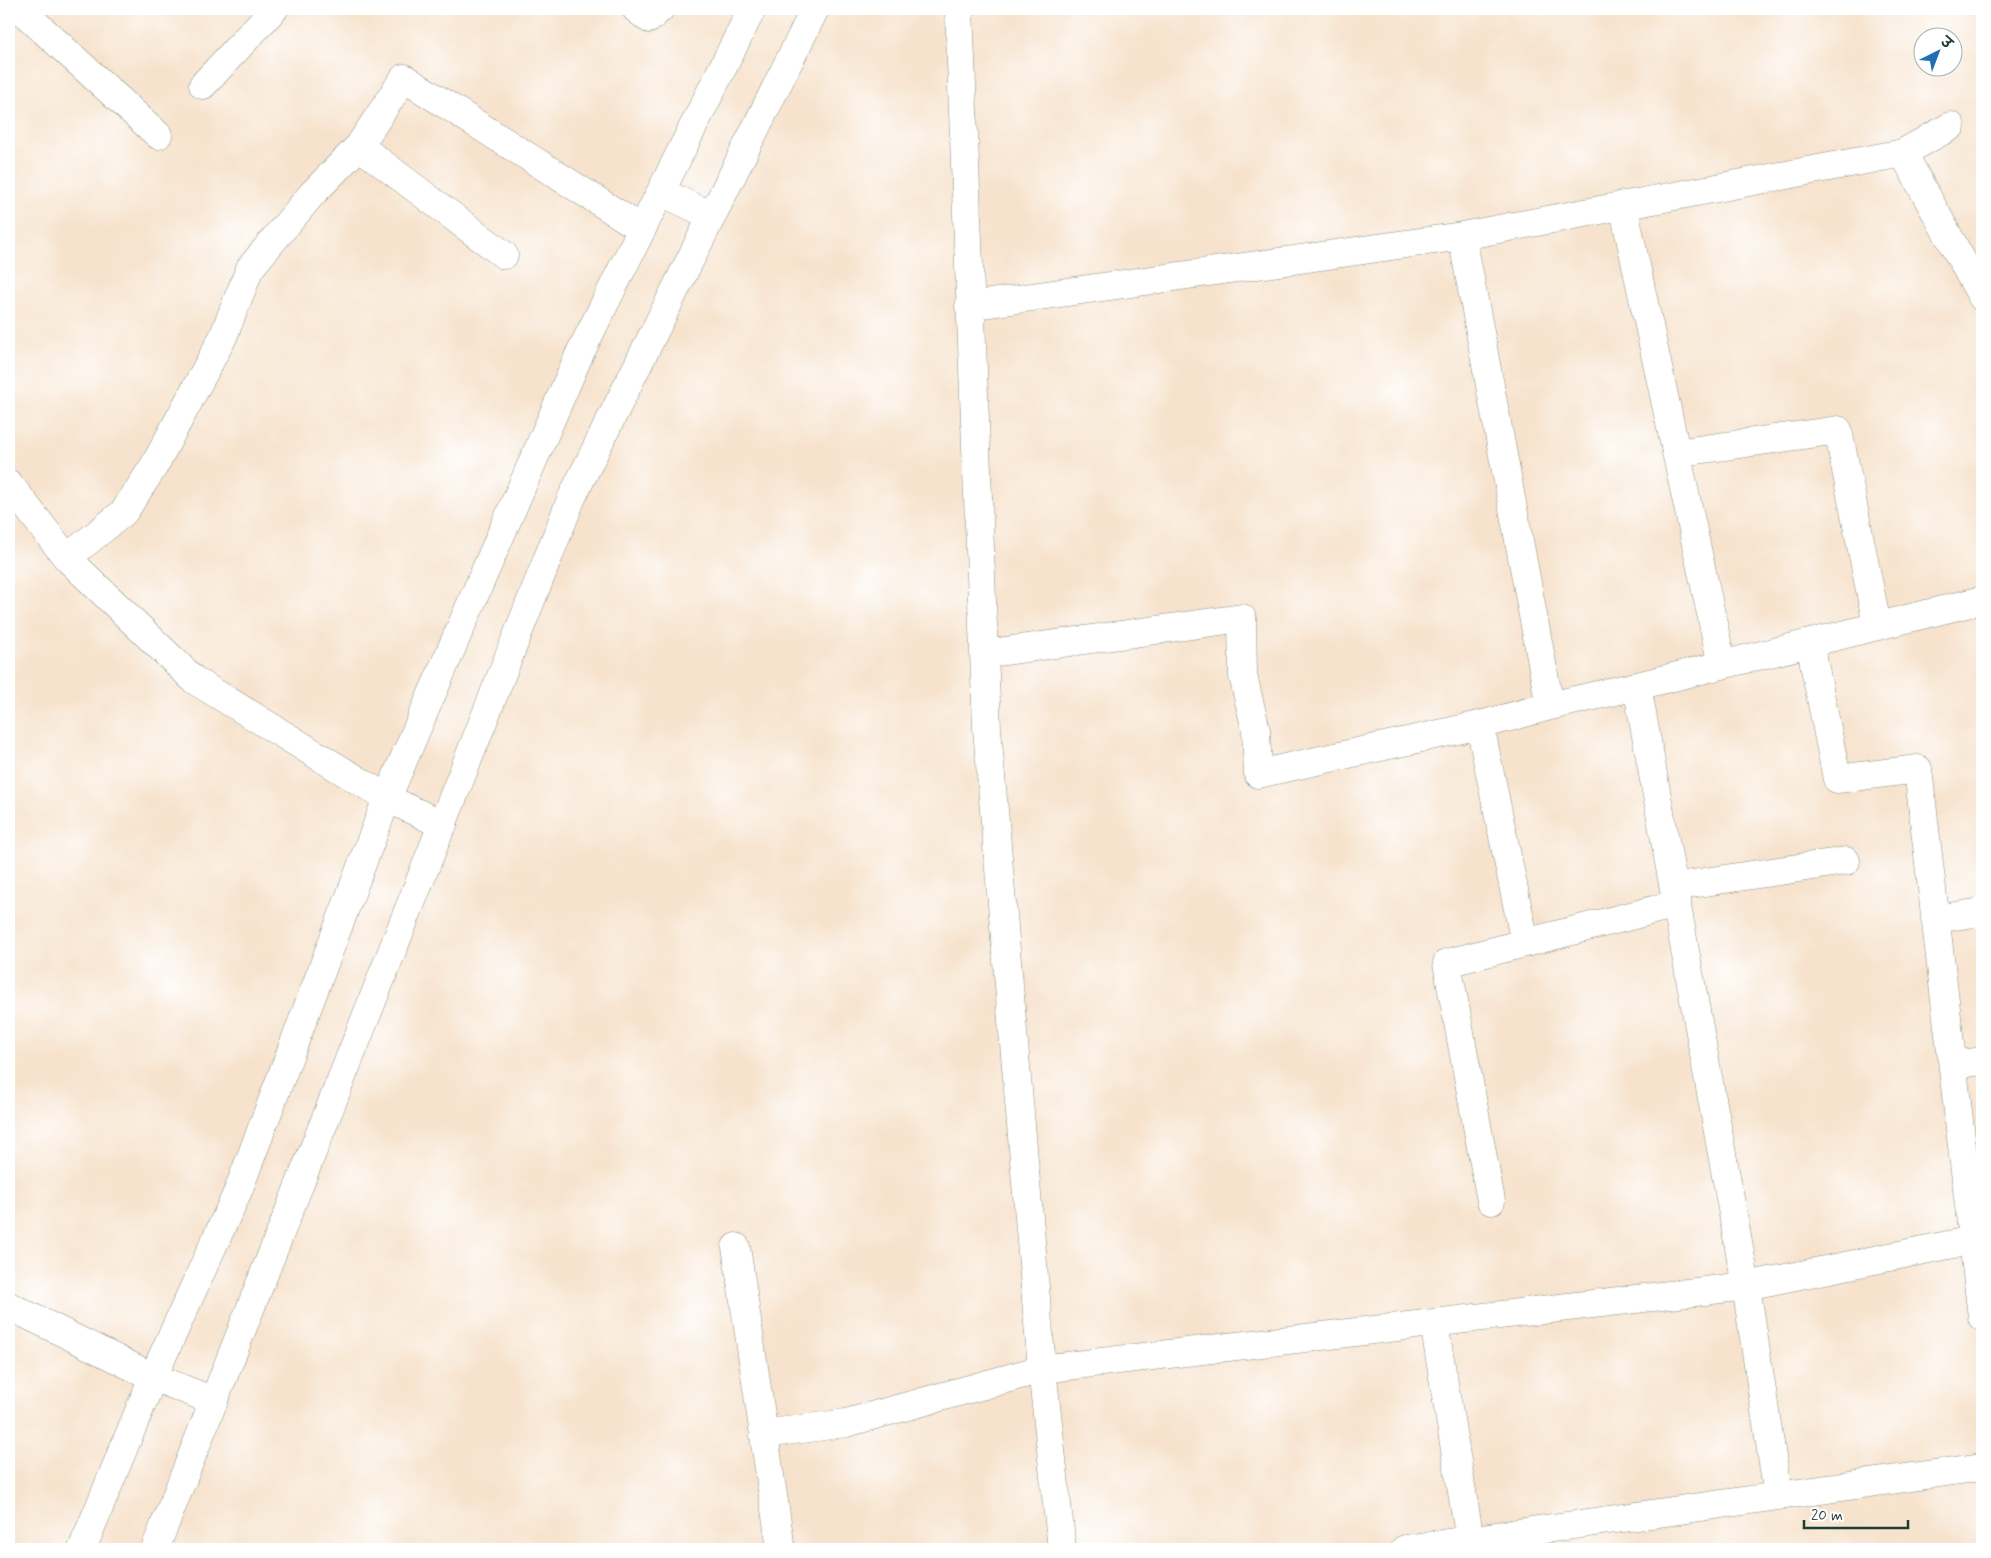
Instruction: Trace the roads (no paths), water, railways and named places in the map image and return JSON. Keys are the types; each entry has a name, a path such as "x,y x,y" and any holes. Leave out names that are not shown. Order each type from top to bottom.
{"street":[{"path":"20,9 158,135"},
{"path":"203,85 274,9"},
{"path":"636,9 649,19 660,9"},
{"path":"82,1549 153,1377 238,1191 387,798 580,353 752,9"},
{"path":"155,1549 572,497 815,9"},
{"path":"959,9 969,306 988,739 1042,1370 1062,1549"},
{"path":"67,558 124,512 154,466 223,337 250,268 312,194 359,146 404,78 642,229"},
{"path":"969,306 1462,236 1903,153 1951,126"},
{"path":"359,146 504,255"},
{"path":"1903,153 1982,297"},
{"path":"661,192 712,216"},
{"path":"1623,205 1722,664"},
{"path":"1462,236 1550,706"},
{"path":"1676,453 1838,430 1877,625"},
{"path":"9,484 67,558 194,680 387,798 442,825"},
{"path":"984,654 1242,618 1243,676 1256,730 1258,774 1480,725 1550,706 1982,600"},
{"path":"1810,643 1837,779 1918,769 1953,1065 1978,1240 1982,1317"},
{"path":"1637,686 1746,1286 1778,1496"},
{"path":"1480,725 1525,943"},
{"path":"1676,904 1678,886 1846,861"},
{"path":"1491,1201 1447,963 1676,904"},
{"path":"1935,919 1982,912"},
{"path":"1953,1065 1982,1061"},
{"path":"764,1434 846,1423 1042,1370 1746,1286 1978,1240"},
{"path":"736,1247 781,1549"},
{"path":"9,1306 153,1377 214,1401"},
{"path":"1434,1323 1470,1540"},
{"path":"1405,1549 1982,1467"}]}
